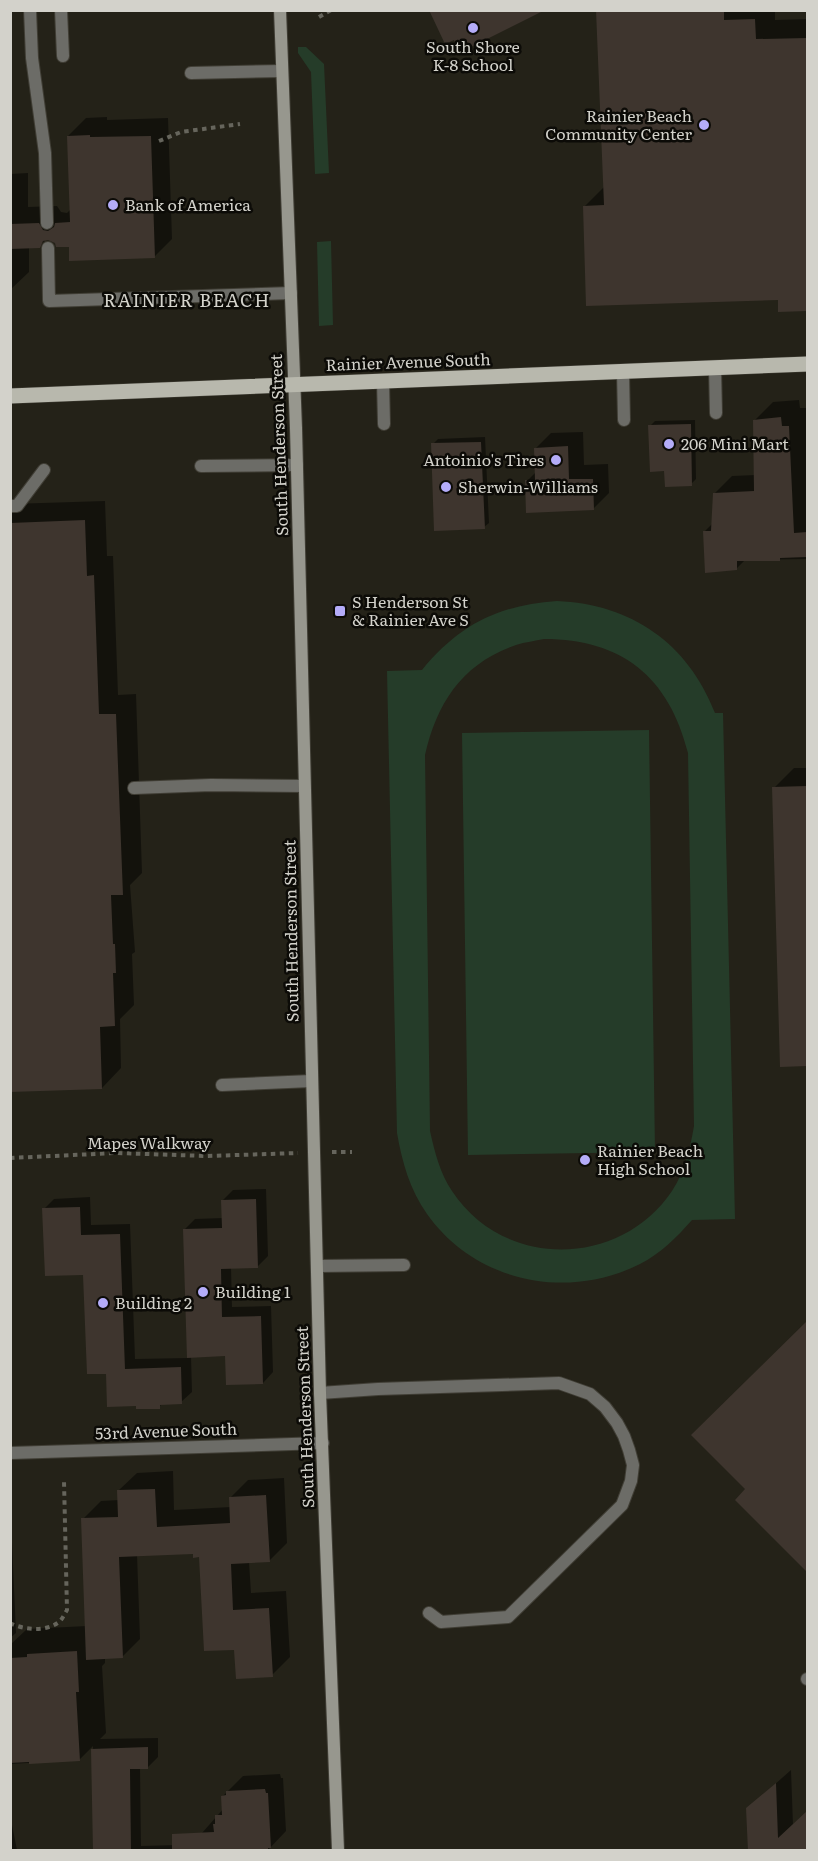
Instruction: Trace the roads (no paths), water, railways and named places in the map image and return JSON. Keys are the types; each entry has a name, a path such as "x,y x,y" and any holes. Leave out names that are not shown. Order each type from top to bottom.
{"main road":[{"name":"Rainier Avenue South","path":"10,396 807,364"}],"street":[{"path":"30,10 32,58 45,153 47,223"},
{"path":"61,10 63,56"},
{"name":"South Henderson Street","path":"280,10 297,465 320,1393 338,1851"},
{"path":"191,73 282,71"},
{"path":"48,248 50,301 291,293"},
{"path":"715,368 716,413"},
{"path":"622,372 624,420"},
{"path":"383,381 384,424"},
{"path":"201,466 297,465"},
{"path":"10,506 17,506 44,470"},
{"path":"134,788 211,785 304,786"},
{"path":"222,1085 311,1081"},
{"path":"317,1266 404,1265"},
{"path":"320,1393 559,1383 590,1394 604,1407 624,1436 633,1465 631,1480 622,1505 508,1617 441,1622 429,1613"},
{"name":"53rd Avenue South","path":"10,1453 322,1443"}],"place":[{"name":"South Shore K-8 School","path":"473,28"},
{"name":"Rainier Beach Community Center","path":"704,125"},
{"name":"Bank of America","path":"113,205"},
{"name":"206 Mini Mart","path":"669,444"},
{"name":"Antoinio's Tires","path":"556,460"},
{"name":"Sherwin-Williams","path":"446,487"},
{"name":"S Henderson St & Rainier Ave S","path":"340,611"},
{"name":"Rainier Beach High School","path":"585,1160"},
{"name":"Building 1","path":"203,1292"},
{"name":"Building 2","path":"103,1303"}],"district":[{"name":"RAINIER BEACH","path":"187,301"}]}
